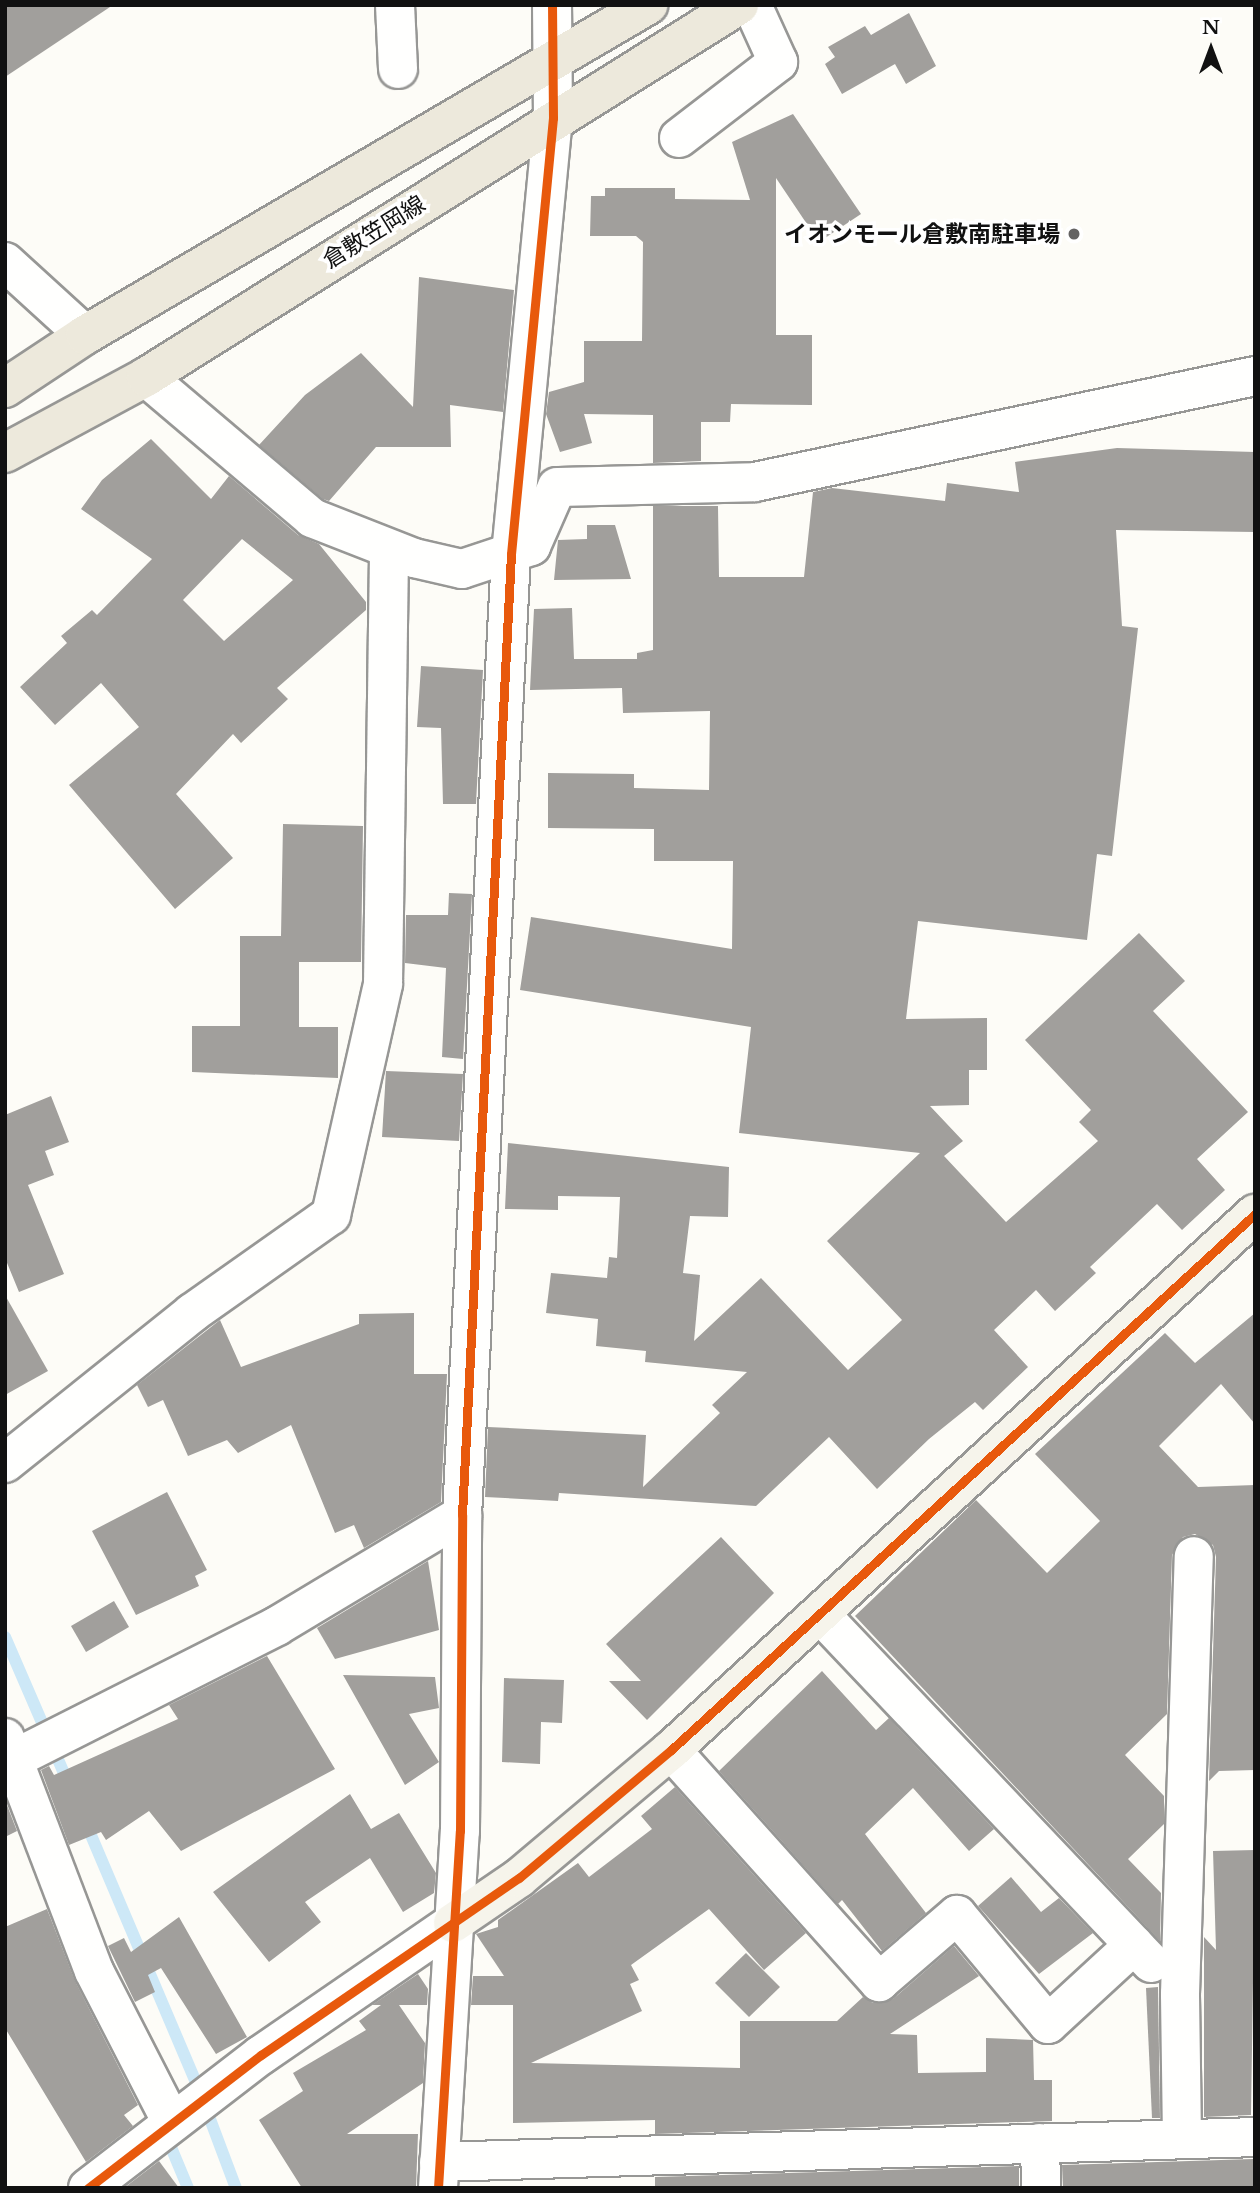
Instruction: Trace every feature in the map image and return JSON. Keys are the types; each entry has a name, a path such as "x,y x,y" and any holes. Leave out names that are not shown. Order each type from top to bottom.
{"main road":[{"path":"5,388 85,335 648,5"},
{"name":"倉敷笠岡線","path":"5,453 146,377 553,118 739,5"}],"street":[{"path":"395,5 398,69"},
{"path":"552,5 556,59 553,118 511,554 462,1515 453,1923 438,2175 1040,2143 1255,2137"},
{"path":"679,138 778,62 752,5"},
{"path":"5,262 85,335"},
{"path":"146,377 276,494 312,518 389,550 462,569 531,546 557,487 755,482 1255,376"},
{"path":"5,1463 192,1313 331,1215 383,984 389,550"},
{"path":"88,2188 171,2121 519,1878 671,1750 1255,1214"},
{"path":"171,2121 94,1971 22,1747 277,1626 462,1515"},
{"path":"1182,2139 1180,1994 1194,1556"},
{"path":"820,1614 1180,1994"},
{"path":"671,1750 879,1982 957,1915 1048,2024 1134,1945"},
{"path":"1040,2143 1041,2188"}],"building":[{"path":"5,5 113,5 5,77"},
{"path":"909,13 936,66 906,84 895,64 842,94 825,64 835,57 828,47 865,26 871,35"},
{"path":"793,114 861,214 819,242 776,178 776,335 812,335 812,405 731,404 730,422 701,422 701,461 653,463 653,415 584,414 592,443 560,452 546,414 549,392 584,382 584,341 642,341 643,242 636,236 590,236 591,196 605,196 605,188 675,188 675,199 750,200 732,142"},
{"path":"419,277 514,290 503,412 450,405 451,447 376,447 329,501 323,499 259,445 305,395 361,353 413,407"},
{"path":"151,439 211,499 229,476 298,535 319,544 366,602 366,610 277,688 288,699 241,743 233,734 176,794 233,858 175,909 69,785 139,727 101,683 55,725 20,687 67,643 61,636 92,610 97,615 152,559 81,509 102,480","holes":["242,539 293,580 224,641 183,600"]},
{"path":"1117,448 1255,452 1255,532 1116,530 1122,626 1138,628 1112,856 1097,854 1087,940 918,921 906,1019 987,1018 987,1070 969,1070 969,1105 930,1106 963,1141 944,1156 1006,1222 1098,1141 1079,1122 1091,1110 1025,1040 1139,933 1185,981 1153,1011 1248,1112 1197,1159 1225,1190 1182,1230 1157,1204 1090,1267 1096,1273 1055,1311 1036,1290 994,1330 1028,1367 983,1410 975,1402 929,1439 877,1489 829,1437 756,1506 559,1493 558,1501 485,1497 488,1427 646,1435 643,1487 720,1413 712,1405 747,1372 645,1362 646,1351 596,1346 598,1319 546,1313 551,1273 607,1278 609,1257 617,1258 620,1197 558,1196 558,1210 505,1209 508,1143 729,1167 728,1217 690,1216 683,1273 700,1275 694,1341 761,1278 848,1370 902,1320 827,1241 920,1153 739,1133 751,1027 520,990 531,917 732,949 733,861 654,861 654,829 548,828 548,773 634,774 634,788 709,790 710,711 623,713 622,688 530,690 534,609 572,608 574,659 637,659 637,653 653,650 653,506 718,506 719,577 804,577 813,492 832,488 945,501 947,483 1019,492 1015,462"},
{"path":"587,525 615,525 631,579 554,580 558,540 587,539"},
{"path":"421,666 483,670 476,804 443,804 441,728 417,727"},
{"path":"283,824 363,826 361,962 299,962 299,1027 338,1027 338,1078 192,1072 192,1026 240,1026 240,936 281,936"},
{"path":"449,893 472,894 463,1059 442,1057 446,968 405,963 406,915 448,915"},
{"path":"386,1071 463,1074 459,1141 382,1137"},
{"path":"51,1096 69,1142 45,1151 54,1175 28,1185 64,1274 19,1292 5,1258 5,1115"},
{"path":"5,1295 48,1371 5,1395"},
{"path":"414,1313 414,1374 447,1374 441,1502 364,1548 354,1525 335,1533 291,1425 238,1453 227,1440 188,1456 163,1400 148,1407 137,1385 220,1320 241,1367 359,1324 359,1314"},
{"path":"1255,1313 1255,1424 1221,1384 1159,1446 1198,1487 1255,1485 1255,1770 1219,1771 1209,1781 1216,1557 1213,1545 1195,1534 1183,1537 1172,1555 1167,1714 1125,1755 1164,1796 1164,1824 1128,1859 1161,1893 1160,1941 855,1616 976,1500 1047,1573 1100,1521 1035,1454 1165,1333 1195,1363"},
{"path":"167,1492 207,1570 195,1576 199,1586 136,1615 92,1531"},
{"path":"721,1537 774,1593 647,1720 609,1681 641,1681 606,1644"},
{"path":"428,1561 439,1630 335,1659 317,1628"},
{"path":"114,1601 129,1627 86,1652 71,1626"},
{"path":"267,1656 335,1769 181,1851 149,1811 106,1840 101,1832 69,1845 41,1770 49,1766 54,1775 178,1719 169,1705"},
{"path":"822,1671 876,1730 889,1718 994,1829 969,1851 913,1788 865,1834 926,1913 882,1951 842,1900 838,1904 719,1771"},
{"path":"343,1675 435,1677 439,1708 409,1714 439,1762 405,1785"},
{"path":"504,1678 564,1680 562,1723 541,1722 540,1764 502,1762"},
{"path":"675,1787 806,1933 764,1970 709,1909 631,1965 639,1980 630,1984 642,2011 531,2063 740,2068 740,2021 837,2021 863,1997 873,2003 893,1999 954,1946 979,1976 890,2034 917,2035 918,2073 986,2072 986,2038 1033,2040 1034,2080 1052,2080 1052,2121 655,2134 655,2120 513,2123 513,2005 471,2005 473,1976 504,1976 476,1934 498,1927 498,1920 578,1863 589,1877 652,1829 641,1816"},
{"path":"350,1794 371,1829 399,1813 436,1873 434,1893 403,1912 370,1858 305,1902 321,1922 269,1962 213,1892"},
{"path":"5,1800 17,1831 5,1837"},
{"path":"1255,1850 1251,2115 1204,2117 1204,1937 1216,1950 1213,1851"},
{"path":"1011,1877 1041,1912 1059,1898 1093,1933 1039,1974 978,1906"},
{"path":"47,1909 75,1981 138,2105 124,2115 133,2126 86,2162 5,2028 5,1927"},
{"path":"179,1917 247,2037 216,2054 161,1968 148,1975 155,1992 135,2002 108,1946 124,1938 131,1952"},
{"path":"746,1953 780,1987 749,2017 715,1983"},
{"path":"418,1974 428,1989 427,2005 399,2005 425,2043 423,2083 347,2134 418,2134 416,2188 302,2188 259,2120 303,2091 293,2073 366,2030 359,2021 381,2005 372,2005"},
{"path":"1158,1987 1160,2118 1152,2118 1146,1988"},
{"path":"1253,2159 1255,2188 1063,2188 1062,2165"},
{"path":"159,2161 179,2188 124,2188"},
{"path":"1019,2166 1019,2188 655,2188 655,2177"}],"waterway":[{"path":"5,1637 69,1785"},
{"path":"85,1821 197,2085"},
{"path":"210,2119 236,2188"},
{"path":"168,2140 188,2188"}],"cycle path":[{"path":"438,2188 460,1831 462,1515 511,554 553,118 552,5"},
{"path":"88,2188 261,2055 519,1878 671,1750 1255,1214"}],"place":[{"name":"イオンモール倉敷南駐車場","path":"1074,234"}]}
